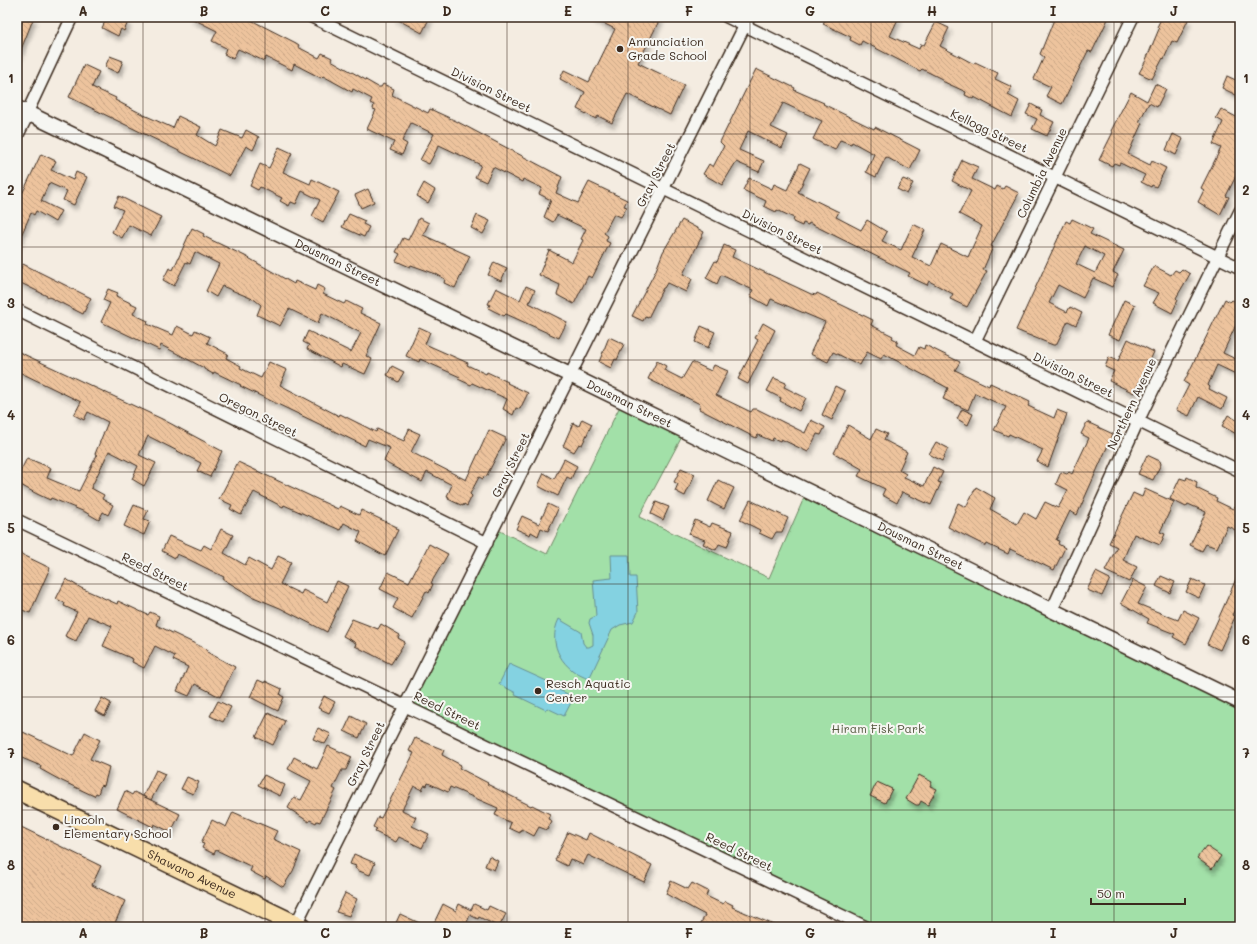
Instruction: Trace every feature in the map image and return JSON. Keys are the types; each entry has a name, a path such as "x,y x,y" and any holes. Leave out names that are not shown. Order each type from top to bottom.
{"main road":[{"name":"Shawano Avenue","path":"17,790 299,926"}],"street":[{"path":"17,133 22,110 72,17"},
{"name":"Division Street","path":"312,17 1240,471"},
{"name":"Kellogg Street","path":"727,17 747,21 1055,178 1240,268"},
{"name":"Columbia Avenue","path":"975,341 1133,17"},
{"name":"Gray Street","path":"299,926 404,705 487,543 747,21"},
{"name":"Dousman Street","path":"22,110 570,375 1240,702"},
{"name":"Northern Avenue","path":"1052,610 1138,421 1240,211"},
{"name":"Oregon Street","path":"17,310 487,543"},
{"name":"Reed Street","path":"17,520 866,927"}],"green space":[{"name":"Hiram Fisk Park","path":"623,400 685,431 639,517 769,578 807,491 1240,702 1240,927 866,927 404,705 494,528 547,554"}],"water":[{"path":"611,555 629,555 630,577 636,577 638,612 633,622 620,625 612,630 589,679 572,670 560,656 556,647 556,629 559,619 581,632 583,643 586,647 593,645 593,635 589,623 590,619 596,616 593,580 612,578"},
{"name":"Resch Aquatic Center","path":"509,664 560,687 559,690 574,697 564,716 547,708 546,710 515,695 516,693 499,684"}],"building":[{"path":"24,17 34,17 18,57 17,32"},
{"path":"107,17 118,17 128,22 124,31 121,29 118,36 102,28"},
{"path":"189,17 245,17 296,43 299,45 298,47 319,58 322,53 332,58 331,60 378,87 381,87 383,84 394,89 392,95 428,113 430,109 456,121 562,177 556,193 578,203 589,182 627,200 624,206 627,207 621,217 614,214 604,233 608,236 606,241 610,243 592,278 588,276 574,304 557,295 560,285 539,275 549,250 572,262 583,240 581,239 586,229 557,215 553,222 544,217 551,200 539,194 542,188 523,179 522,182 493,167 486,182 475,177 481,165 439,145 429,164 420,160 434,134 411,123 402,141 407,144 402,155 390,150 394,142 367,129 376,110 373,109 374,105 370,103 372,99 353,89 352,92 323,76 321,78 294,64 292,70 266,57 264,61 238,49 233,59 224,54 226,48 212,41 217,31"},
{"path":"393,17 430,17 422,33"},
{"path":"591,17 661,17 638,63 684,85 670,115 627,94 612,123 598,116 596,119 577,109 585,92 560,79 564,70 589,82 615,29"},
{"path":"826,17 899,17 890,36 919,49 921,44 924,45 936,22 949,28 940,46 974,64 975,62 998,73 995,79 1012,87 1008,95 1019,101 1012,117 974,97 973,99 965,95 966,92 942,81 942,79 922,69 920,71 862,41 860,45 850,40 851,37 823,24"},
{"path":"1055,17 1109,17 1092,52 1088,51 1062,104 1046,96 1051,87 1034,79 1044,57 1040,54"},
{"path":"1162,17 1182,17 1188,20 1177,43 1172,41 1164,59 1163,58 1152,79 1139,73 1159,29 1157,27"},
{"path":"110,56 123,61 118,73 105,67"},
{"path":"84,65 99,72 92,87 116,98 115,100 144,115 173,128 178,116 201,127 197,135 215,146 222,130 242,138 246,130 259,137 253,150 246,146 230,176 69,97"},
{"path":"756,69 795,88 794,90 824,103 823,104 874,129 875,127 920,150 910,170 886,157 876,177 866,172 874,154 852,142 851,144 840,140 835,150 813,139 822,121 783,103 771,127 788,135 782,148 748,131 739,150 764,161 759,172 736,162 722,185 703,174 709,164 713,167 724,146 720,142"},
{"path":"1227,76 1240,82 1240,97 1222,88"},
{"path":"1155,84 1166,89 1157,107 1149,103 1139,122 1142,123 1128,154 1150,165 1152,161 1166,168 1156,187 1152,185 1151,187 1141,182 1145,175 1120,163 1119,165 1114,163 1112,166 1099,160 1113,132 1111,131 1131,92 1147,101"},
{"path":"1031,104 1042,110 1040,115 1054,122 1047,136 1032,129 1037,119 1026,114"},
{"path":"1221,109 1240,119 1240,168 1226,196 1229,197 1220,215 1198,202 1204,190 1201,188 1221,148 1213,144 1223,122 1216,118"},
{"path":"1173,134 1183,139 1176,155 1166,150"},
{"path":"279,147 292,153 283,172 310,184 312,179 339,192 323,222 312,216 320,200 302,191 296,204 291,202 289,206 280,201 282,198 260,187 258,190 250,186 260,164 269,168"},
{"path":"41,154 56,161 51,170 73,180 76,172 87,177 74,205 63,200 67,191 49,183 41,201 61,211 55,222 36,211 34,215 31,213 17,245 17,196 19,190 23,192"},
{"path":"962,160 978,167 972,179 995,190 997,186 1003,189 1005,186 1019,193 991,246 993,247 983,270 987,271 967,307 950,299 953,294 929,281 927,285 908,276 910,273 809,223 808,225 803,223 802,226 793,222 794,218 764,206 766,201 743,190 749,178 772,189 774,184 787,190 800,163 810,168 798,192 839,212 836,217 861,230 867,220 887,232 882,241 901,250 913,224 925,230 912,257 931,266 941,244 968,257 982,226 959,214 971,191 952,181"},
{"path":"903,179 913,183 907,194 897,189"},
{"path":"424,183 435,190 428,203 417,196"},
{"path":"368,189 374,202 361,208 355,195"},
{"path":"119,196 161,217 151,236 129,225 122,238 112,232 123,210 114,206"},
{"path":"349,214 365,221 363,224 369,227 364,237 342,227"},
{"path":"477,215 490,221 483,234 471,228"},
{"path":"419,218 429,223 423,235 470,256 455,288 444,283 445,279 436,274 411,265 410,267 396,261 400,254 396,252 403,238 408,240"},
{"path":"1072,219 1093,229 1090,234 1124,250 1113,272 1118,275 1112,287 1093,278 1083,298 1058,285 1049,303 1067,312 1070,307 1082,313 1076,325 1068,321 1056,345 1053,345 1016,330 1066,221 1070,223","holes":["1085,246 1104,256 1095,273 1076,264"]},
{"path":"682,220 704,232 683,274 692,279 686,292 667,283 648,318 645,317 643,321 632,316 656,270 663,252"},
{"path":"192,228 204,234 203,236 245,256 294,284 295,281 315,290 317,285 325,289 323,294 344,304 346,301 362,309 360,313 381,323 366,356 372,359 365,374 342,364 341,367 307,349 309,345 303,342 308,331 351,352 361,333 322,313 318,323 289,309 280,326 257,315 261,305 255,300 222,286 216,297 206,291 219,264 195,252 190,264 186,262 174,286 163,280 169,268 173,270"},
{"path":"724,245 735,250 732,257 811,294 816,295 817,293 873,320 871,325 893,336 892,338 898,341 896,345 915,355 919,347 924,349 925,345 960,362 955,370 989,386 990,383 1030,402 1028,406 1054,418 1057,410 1067,414 1048,467 1037,461 1043,450 1009,434 1008,436 994,430 1006,407 975,393 968,410 943,399 948,388 884,354 881,359 867,352 860,365 833,352 828,362 810,354 825,322 771,299 768,306 750,296 753,290 721,275 717,284 706,278 715,261 717,262"},
{"path":"494,262 507,268 501,281 488,275"},
{"path":"23,264 91,298 83,314 17,281 17,276"},
{"path":"1154,266 1171,275 1175,270 1179,272 1182,269 1190,274 1176,298 1178,300 1172,313 1153,303 1159,293 1143,286"},
{"path":"526,286 535,290 529,303 567,322 559,338 506,314 504,316 488,308 490,305 488,304 496,288 520,300"},
{"path":"108,289 118,293 116,296 137,306 133,314 148,321 147,324 173,335 177,326 193,334 195,330 210,337 207,343 228,354 226,358 241,366 240,368 261,378 269,362 287,370 280,385 339,416 340,414 376,432 377,429 404,441 409,429 420,434 411,452 466,480 489,430 506,438 486,477 484,476 483,479 479,477 470,494 472,496 467,506 464,504 463,506 448,499 449,497 447,496 452,485 427,472 422,482 384,461 390,448 368,439 365,446 214,372 213,374 161,345 159,350 101,322 110,303 103,300"},
{"path":"1225,299 1230,302 1232,300 1240,304 1240,316 1223,353 1240,361 1240,376 1217,365 1208,385 1210,387 1209,389 1227,398 1222,409 1198,397 1189,416 1176,410 1189,385 1184,382"},
{"path":"1124,300 1135,305 1120,340 1108,335"},
{"path":"763,323 775,330 748,384 738,379 758,340 755,338"},
{"path":"701,326 715,332 708,348 695,342"},
{"path":"419,327 430,332 425,344 468,363 467,365 486,374 487,372 528,393 520,409 516,408 513,415 503,409 507,399 472,383 471,385 458,379 460,377 420,359 419,362 406,356"},
{"path":"609,337 624,344 617,360 615,359 611,368 599,362"},
{"path":"1128,339 1154,352 1134,393 1109,381 1114,371 1105,367 1109,357 1118,361"},
{"path":"17,351 162,419 222,451 210,477 197,471 201,463 148,436 139,455 156,463 144,486 132,479 138,466 109,451 91,488 104,495 102,499 113,505 108,515 103,512 99,520 85,512 51,498 50,500 17,483 17,478 27,458 51,468 47,478 79,491 97,455 95,454 108,422 88,412 84,420 74,415 81,402 17,371"},
{"path":"657,361 666,366 664,370 682,379 692,362 711,371 714,365 728,371 716,395 751,412 753,409 757,409 805,433 811,420 825,427 821,435 817,434 808,452 781,439 780,441 773,438 772,441 758,435 756,438 699,409 700,404 648,379"},
{"path":"392,366 404,372 398,382 387,375"},
{"path":"774,378 786,383 784,387 806,398 799,411 780,401 781,398 767,391"},
{"path":"835,386 845,391 832,420 822,415"},
{"path":"962,409 973,414 968,425 957,419"},
{"path":"1228,415 1240,422 1240,436 1222,426"},
{"path":"582,419 592,424 582,445 579,444 574,452 563,446 573,423 579,426"},
{"path":"1087,422 1113,434 1077,515 1070,511 1056,540 1059,541 1058,544 1065,548 1054,570 1010,549 1008,554 987,544 986,546 948,527 958,503 966,507 976,487 995,498 990,509 1017,524 1024,512 1036,519 1045,502 1058,508 1068,490 1056,484 1061,472 1067,474 1069,472 1072,474 1089,438 1081,434"},
{"path":"848,425 871,439 876,429 887,434 884,440 907,452 899,470 906,474 904,477 924,486 933,467 943,472 938,482 941,483 931,505 902,492 897,503 882,495 885,489 858,476 862,469 834,453"},
{"path":"936,442 948,448 942,461 929,454"},
{"path":"1147,455 1160,461 1161,464 1153,480 1138,474"},
{"path":"564,459 577,466 571,479 567,477 558,496 538,486 544,473 554,479"},
{"path":"238,462 338,509 340,506 359,515 361,510 397,527 396,529 398,530 385,556 357,541 361,532 344,523 340,530 284,505 283,507 254,492 241,515 230,509 232,505 219,499"},
{"path":"681,468 695,474 685,496 675,491 678,484 674,482"},
{"path":"1187,477 1197,482 1196,488 1217,498 1216,501 1233,509 1240,495 1240,532 1227,526 1217,548 1206,544 1202,551 1190,545 1206,512 1188,504 1186,507 1170,499 1180,478 1186,480"},
{"path":"718,480 734,488 724,509 708,501"},
{"path":"1145,489 1174,502 1160,532 1165,534 1160,545 1134,534 1123,560 1137,567 1129,582 1105,571 1117,547 1109,543 1133,493 1142,497"},
{"path":"750,500 788,518 782,532 776,532 772,539 759,533 760,530 740,520"},
{"path":"656,502 669,507 663,520 651,514"},
{"path":"548,504 558,509 548,531 541,528 538,536 531,532 530,535 516,529 522,516 539,524"},
{"path":"134,505 148,511 144,519 150,521 144,535 124,526"},
{"path":"695,520 710,527 712,523 733,531 727,547 719,544 716,550 703,544 705,540 689,534"},
{"path":"221,529 233,535 224,553 245,565 249,558 271,570 278,556 291,562 280,584 301,594 303,590 327,602 337,581 348,586 327,632 280,608 251,596 223,579 224,577 186,558 177,554 175,558 162,551 169,536 201,550 204,545 211,549"},
{"path":"429,544 448,554 431,583 433,584 429,593 426,591 412,618 393,608 398,598 380,589 388,572 409,582"},
{"path":"17,552 50,568 30,613 17,608"},
{"path":"1240,570 1240,599 1232,615 1235,617 1220,650 1207,644"},
{"path":"1096,572 1110,579 1102,596 1087,590"},
{"path":"1161,576 1175,582 1170,593 1156,586"},
{"path":"66,579 81,588 117,604 118,601 148,615 150,612 159,616 156,625 208,650 207,652 235,667 220,697 195,684 189,696 177,691 188,667 173,660 175,656 155,646 144,668 132,662 133,659 103,646 112,626 88,616 76,641 65,636 77,612 64,606 65,603 56,599"},
{"path":"1192,579 1205,585 1199,598 1186,592"},
{"path":"1133,580 1147,587 1138,604 1178,620 1183,610 1199,618 1186,644 1173,637 1175,634 1147,623 1149,619 1121,603"},
{"path":"352,619 378,629 381,624 400,635 398,638 405,642 391,664 355,646 356,643 343,636"},
{"path":"258,680 265,683 265,681 282,689 280,695 284,697 278,711 250,697"},
{"path":"324,696 335,702 329,713 318,708"},
{"path":"102,698 111,703 105,716 95,711"},
{"path":"218,701 231,707 223,722 210,716"},
{"path":"268,713 285,721 273,745 256,737"},
{"path":"351,716 366,724 359,738 344,731"},
{"path":"318,728 331,734 325,744 313,739"},
{"path":"23,732 73,756 85,732 100,740 90,759 109,767 104,786 101,785 98,794 96,793 94,796 40,769 41,766 17,756 17,747"},
{"path":"415,738 444,750 442,755 461,765 459,768 488,783 487,784 550,814 548,819 552,821 547,830 539,827 534,836 521,829 520,833 509,828 511,823 495,815 498,808 450,787 448,792 428,783 422,790 414,786 402,810 416,817 412,826 429,834 422,848 399,837 396,842 375,832 377,829 373,827 378,817 381,818 414,753 409,751"},
{"path":"328,746 352,757 346,770 342,770 333,788 336,790 320,822 317,821 316,823 310,820 309,822 288,808 294,797 301,800 311,781 288,769 294,757 317,769"},
{"path":"156,770 165,774 151,800 143,796"},
{"path":"264,775 285,785 280,796 258,785"},
{"path":"919,775 932,782 930,786 937,789 928,805 921,801 919,805 916,805 906,799"},
{"path":"187,777 199,782 193,794 181,789"},
{"path":"877,782 892,789 885,803 870,796"},
{"path":"125,791 132,795 134,792 180,814 171,832 154,824 153,827 117,809"},
{"path":"233,812 277,831 273,839 301,852 293,871 283,887 266,876 265,879 250,871 252,867 216,850 214,854 202,848 204,844 201,843 212,820 226,827"},
{"path":"17,825 101,866 92,885 125,901 113,927 23,927 17,924"},
{"path":"568,832 586,840 589,833 652,865 644,882 588,855 583,865 570,859 567,866 555,860"},
{"path":"1206,846 1221,856 1212,869 1197,858"},
{"path":"354,854 375,863 370,875 359,871 355,868 356,866 350,864"},
{"path":"489,856 498,861 494,870 485,866"},
{"path":"671,881 688,889 692,883 708,891 706,896 723,904 725,901 733,905 732,907 779,927 699,927 705,915 666,894"},
{"path":"345,893 357,899 349,916 336,912"},
{"path":"443,904 456,911 459,904 471,910 474,904 487,910 489,906 506,914 499,927 479,917 478,919 470,915 465,927 432,927"},
{"path":"400,914 428,927 394,927"}],"place":[{"name":"Annunciation Grade School","path":"620,49"},
{"name":"Resch Aquatic Center","path":"538,691"},
{"name":"Lincoln Elementary School","path":"56,827"}]}
